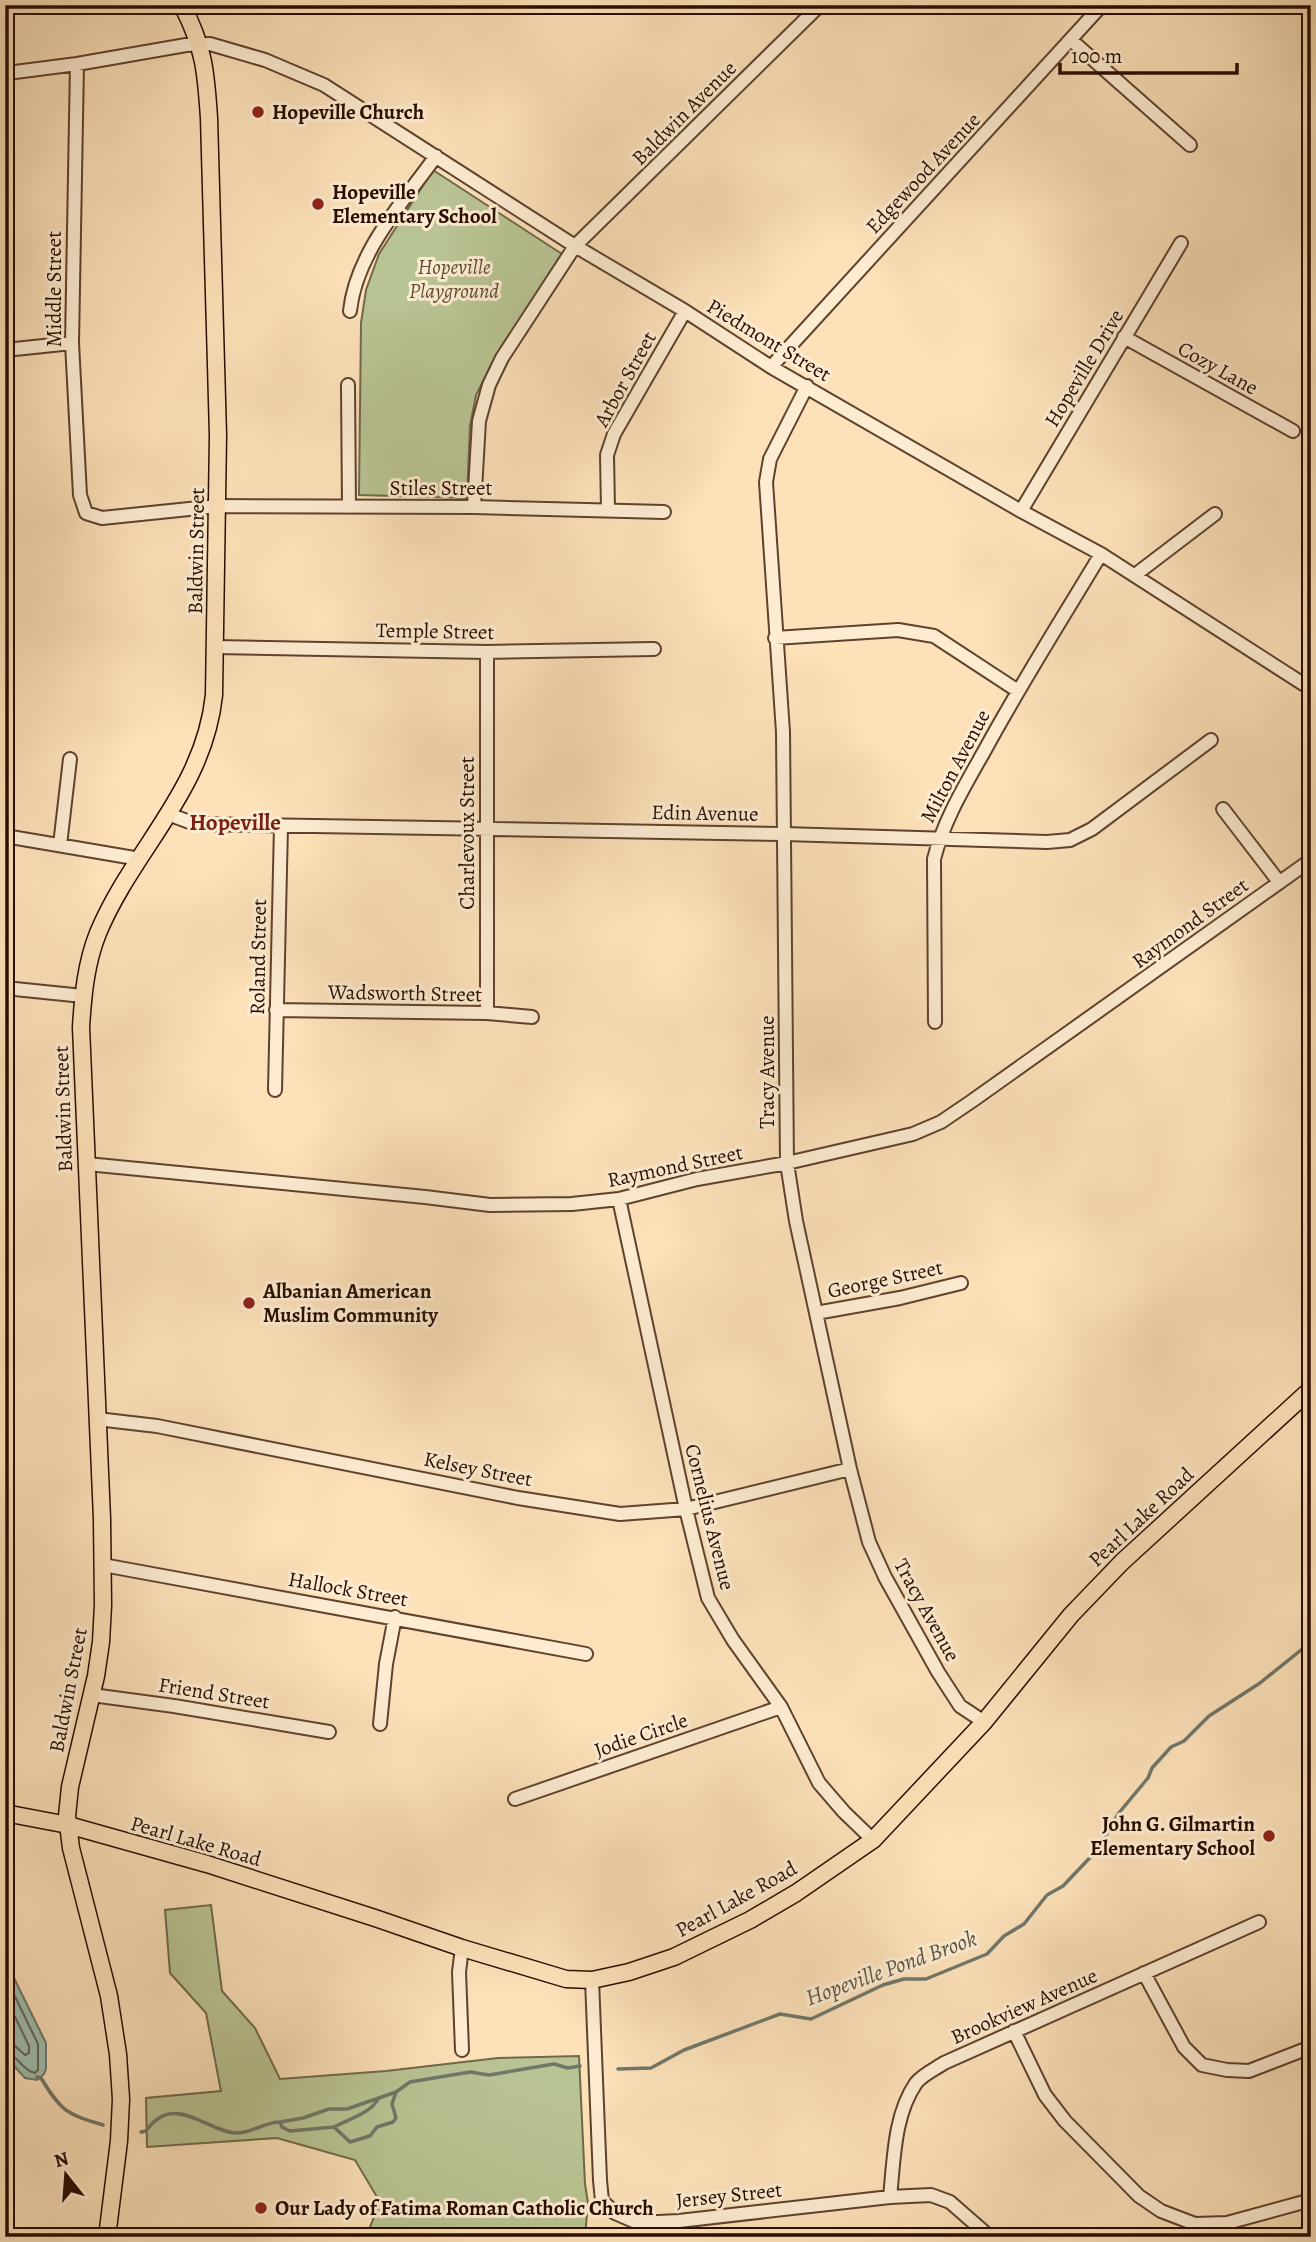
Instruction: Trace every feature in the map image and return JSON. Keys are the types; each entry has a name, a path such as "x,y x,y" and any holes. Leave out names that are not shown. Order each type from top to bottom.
{"main road":[{"name":"Baldwin Street","path":"107,2237 120,2128 118,2054 109,1996 74,1861 68,1825 70,1787 92,1695 102,1630 103,1565 81,1048 83,996 88,966 99,930 195,766 207,735 214,695 218,397 207,77 200,44 182,5"},
{"name":"Pearl Lake Road","path":"5,1813 68,1825 220,1868 461,1948 566,1979 592,1980 629,1972 674,1957 750,1920 796,1893 873,1840 984,1722 1071,1615 1113,1571 1311,1388"}],"street":[{"name":"Baldwin Avenue","path":"474,507 479,421 489,385 502,358 575,246 820,5"},
{"name":"Edgewood Avenue","path":"771,367 1102,5"},
{"path":"1071,40 1190,145"},
{"path":"15,72 200,44"},
{"name":"Piedmont Street","path":"200,44 221,46 252,56 324,85 575,246 771,367 1021,512 1101,554 1311,689"},
{"name":"Middle Street","path":"76,64 72,343 80,495 86,513"},
{"path":"350,311 352,291 368,254 436,156"},
{"name":"Hopeville Drive","path":"1021,512 1181,243"},
{"name":"Arbor Street","path":"608,509 607,455 614,434 685,312"},
{"name":"Cozy Lane","path":"1124,337 1293,431"},
{"path":"5,350 72,343"},
{"path":"348,384 349,506"},
{"name":"Tracy Avenue","path":"807,386 770,459 766,482 783,732 787,1163 796,1221 850,1469 869,1542 938,1672 960,1706 984,1722"},
{"name":"Stiles Street","path":"86,513 102,517 218,506 474,507 664,512"},
{"path":"1135,575 1214,514"},
{"name":"Milton Avenue","path":"935,1022 934,859 939,840 951,810 1018,691 1101,554"},
{"path":"775,638 898,630 934,636 1018,691"},
{"name":"Temple Street","path":"216,647 487,652 654,649"},
{"name":"Charlevoux Street","path":"487,652 487,1013"},
{"name":"Edin Avenue","path":"168,814 195,824 784,834 1047,842 1070,840 1092,829 1210,740"},
{"path":"60,845 70,759"},
{"path":"1223,809 1279,882"},
{"name":"Roland Street","path":"275,1090 281,826"},
{"path":"5,836 140,859"},
{"name":"Raymond Street","path":"87,1164 425,1196 490,1205 549,1205 619,1199 913,1134 941,1122 1311,860"},
{"path":"5,988 83,996"},
{"name":"Wadsworth Street","path":"276,1010 487,1013 532,1017"},
{"name":"Cornelius Avenue","path":"619,1199 708,1598 733,1640 780,1707 818,1783 873,1840"},
{"name":"George Street","path":"816,1312 900,1298 961,1283"},
{"name":"Kelsey Street","path":"97,1419 157,1426 620,1514 686,1509 850,1469"},
{"name":"Hallock Street","path":"103,1565 586,1654"},
{"path":"380,1724 395,1617"},
{"name":"Friend Street","path":"92,1695 329,1732"},
{"name":"Jodie Circle","path":"515,1799 780,1707"},
{"name":"Brookview Avenue","path":"890,2197 896,2143 905,2106 918,2081 943,2063 1259,1922"},
{"path":"461,1948 459,1972 462,2050"},
{"path":"1144,1973 1184,2048 1202,2065 1249,2071 1311,2047"},
{"name":"Jersey Street","path":"592,1980 602,2201 615,2213 638,2223 679,2221 890,2197 931,2195 950,2202 990,2237"},
{"path":"1014,2031 1045,2095 1065,2121 1139,2196 1195,2231 1311,2200"},
{"path":"679,2221 680,2237"}],"green space":[{"name":"Hopeville Playground","path":"433,170 562,254 496,356 476,395 470,426 467,498 359,495 361,323 366,290 379,254"},
{"path":"211,1905 222,1991 255,2028 280,2079 386,2071 498,2058 579,2056 588,2203 585,2237 366,2237 380,2202 355,2160 277,2138 147,2147 146,2098 221,2091 206,2013 170,1973 165,1910"}],"water":[{"path":"5,1965 9,1968 46,2043 46,2069 37,2080 25,2078 5,2056"}],"waterway":[{"name":"Hopeville Pond Brook","path":"618,2069 651,2068 684,2050 780,2014 811,2019 883,1985 904,1979 926,1979 987,1954 1004,1936 1024,1924 1047,1895 1063,1886 1099,1848 1118,1814 1171,1747 1184,1741 1209,1716 1260,1683 1311,1642"},
{"name":"Hopeville Pond Brook","path":"141,2132 168,2114 179,2114 237,2133 280,2122 282,2127 290,2131 334,2127 350,2142 370,2136 377,2127 393,2122 396,2118 392,2104 396,2092 410,2082 470,2072 489,2075 554,2064 568,2068 580,2066"},
{"name":"Hopeville Pond Brook","path":"37,2077 41,2078 66,2110 103,2125"},
{"path":"280,2122 329,2109 347,2109 396,2092"},
{"path":"334,2127 364,2112 378,2099"}],"place":[{"name":"Hopeville Church","path":"258,112"},
{"name":"Hopeville Elementary School","path":"318,204"},
{"name":"Albanian American Muslim Community","path":"249,1303"},
{"name":"John G. Gilmartin Elementary School","path":"1269,1836"},
{"name":"Our Lady of Fatima Roman Catholic Church","path":"261,2208"}],"district":[{"name":"Hopeville","path":"235,822"}]}
